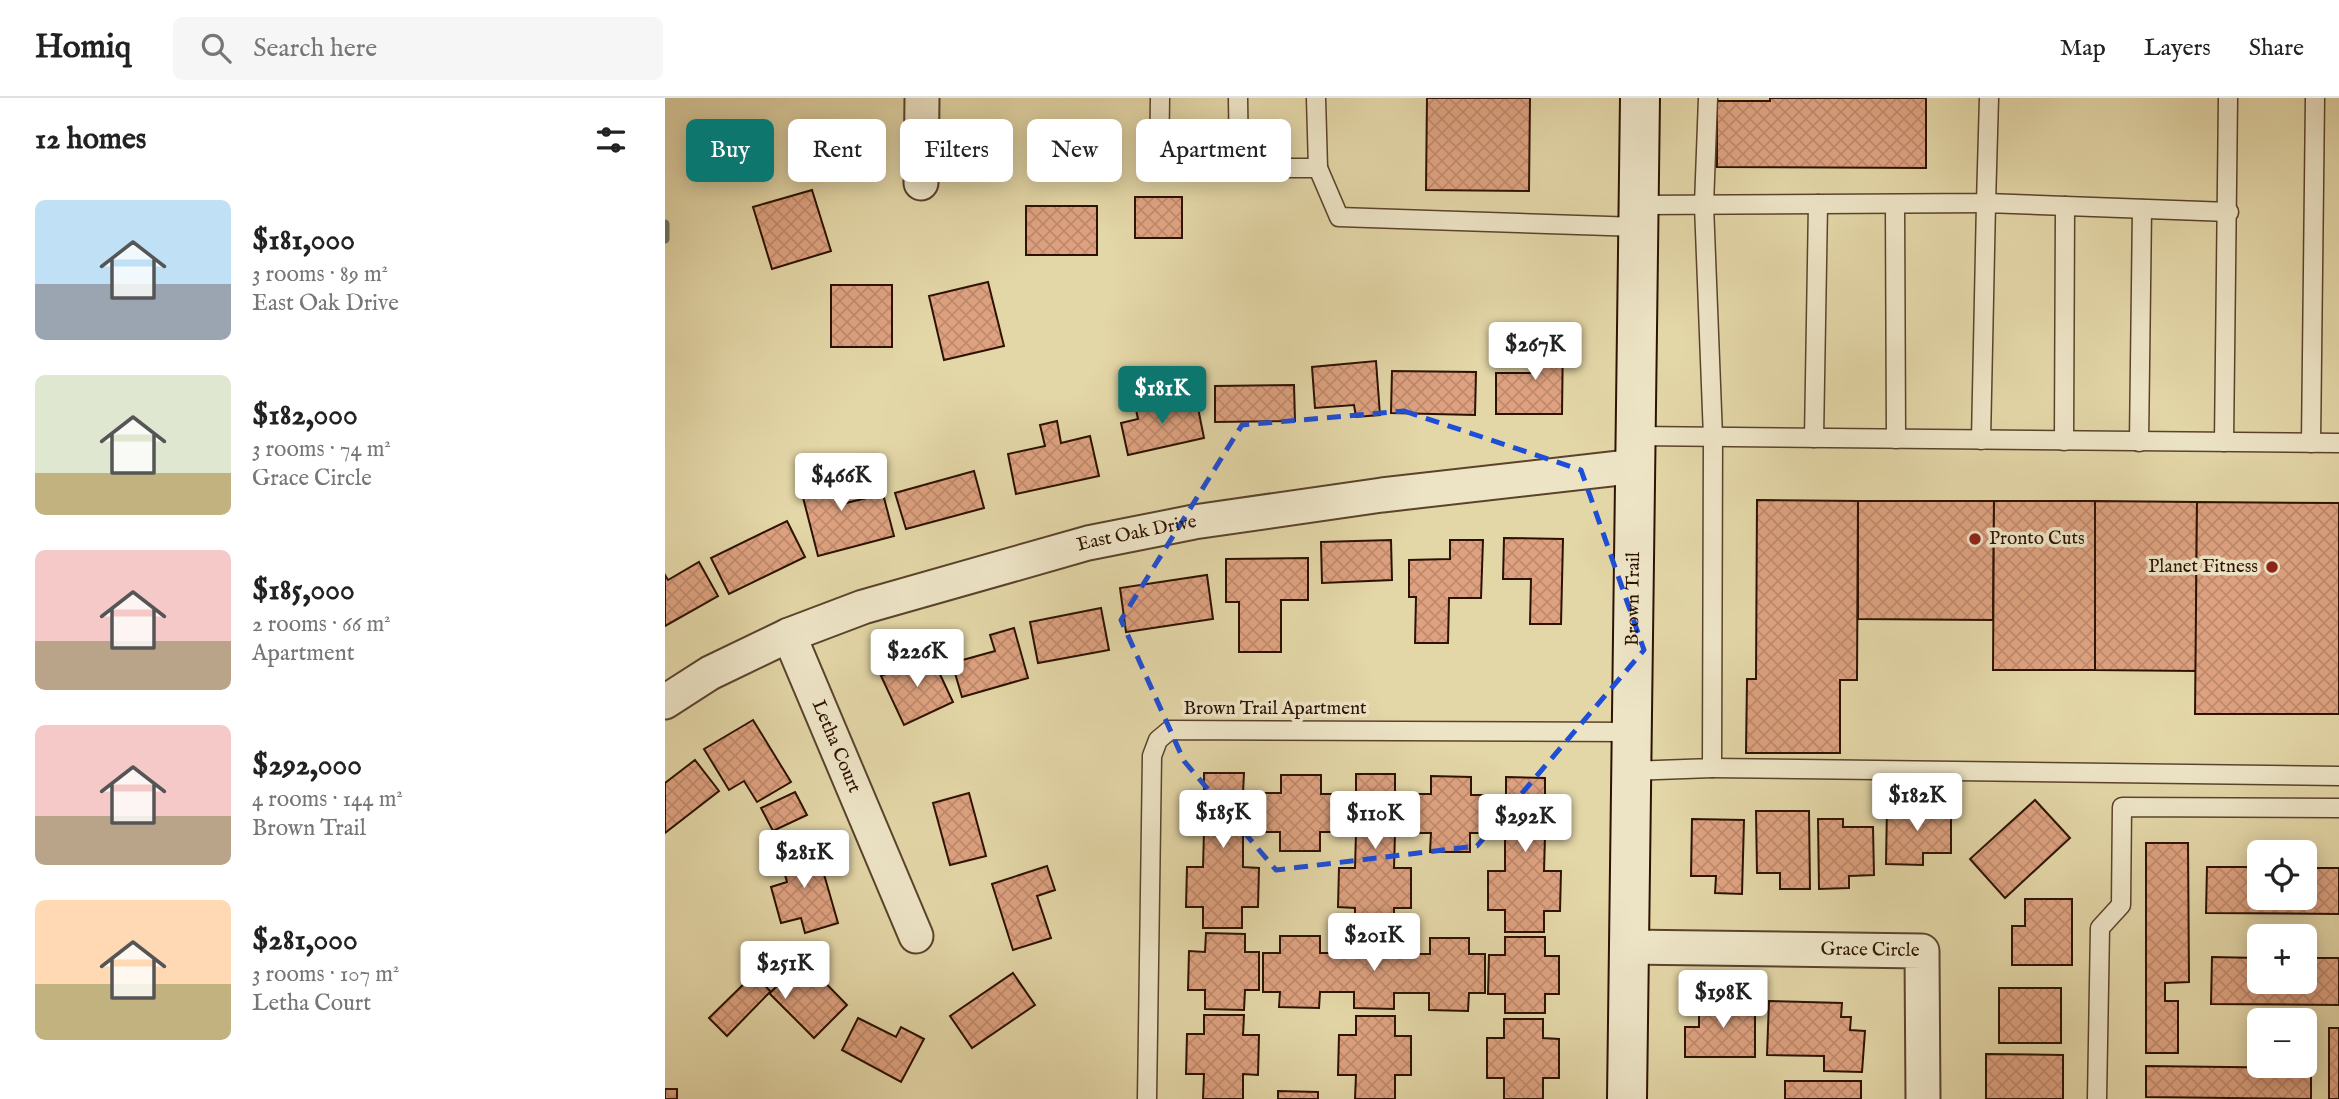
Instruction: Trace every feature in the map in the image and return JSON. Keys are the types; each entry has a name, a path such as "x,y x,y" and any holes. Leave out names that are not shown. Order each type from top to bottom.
{"main road":[{"name":"Brown Trail","path":"1627,1099 1640,98"}],"street":[{"path":"922,98 922,183"},
{"name":"East Oak Drive","path":"665,702 710,673 789,635 863,607 1088,543 1194,522 1382,495 1637,451"},
{"name":"Letha Court","path":"789,635 916,936"},
{"name":"Grace Circle","path":"1627,947 1922,951 1923,1099"}],"lane":[{"path":"1160,98 1160,119"},
{"path":"1238,98 1238,119"},
{"path":"1316,98 1318,168 1339,216 1639,216 1704,205 1986,203 2229,212"},
{"path":"1707,98 1704,205 1713,437 1712,768"},
{"path":"1981,440 1989,98"},
{"path":"2224,442 2229,212 2228,98"},
{"path":"2311,443 2315,98"},
{"path":"1291,168 1318,168"},
{"path":"1814,438 1818,204"},
{"path":"1895,204 1896,439"},
{"path":"2064,441 2065,206"},
{"path":"2139,442 2142,209"},
{"path":"1637,451 1713,437 2339,443"},
{"name":"Brown Trail Apartment","path":"1147,1099 1152,756 1158,740 1170,730 1630,732"},
{"path":"1630,771 1712,768 2339,776"},
{"path":"2098,1099 2100,928 2121,905 2123,807 2339,808"}],"highlighted area":[{"path":"1404,411 1581,470 1644,650 1477,846 1276,870 1184,761 1121,620 1242,425"}],"building":[{"path":"1427,98 1530,98 1529,191 1426,190"},
{"path":"1770,98 1926,98 1926,168 1717,167 1717,101 1770,101"},
{"path":"812,190 831,251 772,269 753,207"},
{"path":"1135,197 1182,197 1182,238 1135,238"},
{"path":"1026,206 1097,206 1097,255 1026,255"},
{"path":"988,282 1004,346 944,360 929,296"},
{"path":"831,285 892,285 892,347 831,347"},
{"path":"1534,335 1563,335 1562,414 1496,414 1496,373 1534,373"},
{"path":"1376,361 1380,415 1356,417 1354,405 1315,408 1312,367"},
{"path":"1392,371 1476,372 1475,415 1391,413"},
{"path":"1294,385 1295,421 1215,422 1215,386"},
{"path":"1168,398 1171,409 1197,403 1204,438 1128,455 1121,423 1138,419 1135,405"},
{"path":"1057,421 1061,443 1090,436 1099,476 1016,494 1008,454 1045,446 1040,425"},
{"path":"835,464 846,503 883,494 894,536 818,556 797,474"},
{"path":"974,471 984,508 906,529 895,493"},
{"path":"1757,500 1858,501 1857,680 1840,680 1840,753 1746,753 1747,679 1756,679"},
{"path":"1858,501 1994,501 1993,620 1858,619"},
{"path":"1994,501 2095,501 2095,670 1993,670"},
{"path":"2095,501 2197,502 2196,671 2095,670"},
{"path":"2197,502 2339,503 2339,714 2195,714"},
{"path":"787,521 805,557 729,594 711,558"},
{"path":"1504,538 1563,539 1561,624 1530,624 1531,579 1503,579"},
{"path":"1391,540 1392,580 1322,583 1321,542"},
{"path":"1450,540 1483,540 1481,598 1449,598 1448,643 1415,643 1416,597 1409,597 1409,560 1450,559"},
{"path":"1308,558 1308,600 1281,600 1281,652 1239,652 1239,602 1226,602 1226,559"},
{"path":"699,562 718,596 665,626 665,575 668,580"},
{"path":"1207,575 1213,619 1126,632 1120,588"},
{"path":"1101,608 1109,650 1038,663 1030,622"},
{"path":"1014,628 1028,678 962,697 952,663 995,651 990,635"},
{"path":"930,653 953,702 904,725 881,676"},
{"path":"753,720 791,782 757,802 744,781 729,790 704,749"},
{"path":"695,760 719,791 665,833 665,783"},
{"path":"1204,773 1244,773 1243,793 1259,793 1258,833 1243,833 1243,867 1259,868 1258,907 1242,907 1242,928 1203,928 1203,907 1186,907 1187,867 1203,867 1204,832 1186,832 1187,792 1204,792"},
{"path":"1356,774 1395,774 1395,794 1411,794 1411,834 1395,833 1394,868 1411,868 1411,908 1394,908 1394,929 1355,928 1355,908 1338,907 1339,868 1355,868 1356,833 1338,833 1339,793 1356,793"},
{"path":"1281,775 1321,775 1321,794 1335,794 1334,832 1320,832 1320,851 1280,851 1280,832 1264,832 1264,793 1281,793"},
{"path":"1431,776 1471,777 1471,795 1485,795 1485,833 1470,833 1470,852 1430,852 1431,833 1414,833 1415,794 1431,794"},
{"path":"1506,777 1545,778 1545,797 1561,797 1560,837 1545,837 1544,871 1561,871 1560,911 1544,911 1544,932 1505,932 1505,910 1488,910 1488,871 1505,871 1505,836 1488,836 1488,797 1506,797"},
{"path":"795,792 807,815 773,831 761,808"},
{"path":"969,793 986,856 950,865 933,803"},
{"path":"2035,800 2070,838 2005,898 1970,859"},
{"path":"1887,805 1951,805 1951,853 1923,853 1923,865 1886,864"},
{"path":"1756,811 1809,811 1810,889 1780,889 1780,873 1757,873"},
{"path":"1692,819 1744,820 1742,894 1715,893 1716,876 1691,876"},
{"path":"1818,819 1843,819 1843,827 1873,827 1874,875 1849,876 1849,888 1819,889"},
{"path":"815,843 838,923 805,933 801,918 781,923 771,887 787,882 779,854"},
{"path":"2146,843 2188,843 2189,982 2165,983 2165,1001 2178,1001 2178,1053 2146,1053"},
{"path":"1047,866 1055,890 1037,896 1051,938 1013,950 992,884"},
{"path":"2207,867 2247,867 2247,910 2317,910 2317,868 2339,868 2339,914 2206,913"},
{"path":"2025,899 2072,899 2072,965 2012,965 2012,926 2025,926"},
{"path":"1206,933 1245,934 1245,952 1259,952 1259,990 1245,990 1244,1010 1205,1009 1205,990 1188,990 1189,951 1205,952"},
{"path":"1280,936 1320,936 1320,953 1354,953 1354,937 1394,937 1394,954 1430,954 1430,938 1469,938 1469,954 1485,954 1485,993 1469,993 1468,1011 1429,1010 1429,993 1394,993 1394,1009 1354,1008 1354,992 1320,992 1319,1008 1279,1007 1280,992 1263,992 1263,953 1280,953"},
{"path":"1505,937 1545,937 1545,956 1559,956 1559,994 1545,994 1545,1013 1505,1013 1505,994 1488,994 1489,955 1505,955"},
{"path":"2212,957 2247,958 2247,994 2317,994 2317,958 2339,958 2339,1005 2211,1004"},
{"path":"803,960 847,1005 814,1038 769,993 727,1036 709,1018 754,974 771,992"},
{"path":"1013,973 1035,1005 972,1048 950,1016"},
{"path":"1999,988 2061,988 2061,1043 1999,1043"},
{"path":"1738,997 1755,1000 1755,1057 1685,1057 1685,1027 1699,1027 1699,1008 1705,1008 1705,1000 1738,1001"},
{"path":"1769,1001 1842,1003 1841,1017 1851,1017 1850,1030 1865,1031 1862,1072 1824,1071 1824,1056 1767,1055"},
{"path":"1204,1015 1244,1015 1243,1035 1259,1035 1258,1075 1243,1074 1243,1099 1203,1099 1204,1074 1186,1074 1187,1034 1204,1034"},
{"path":"1356,1016 1395,1016 1395,1036 1411,1036 1411,1075 1395,1075 1395,1099 1355,1099 1356,1075 1338,1075 1339,1035 1356,1035"},
{"path":"858,1018 896,1037 901,1027 924,1039 901,1082 842,1050"},
{"path":"1504,1019 1543,1019 1543,1038 1559,1039 1559,1078 1543,1078 1543,1099 1504,1099 1504,1078 1487,1078 1487,1038 1504,1038"},
{"path":"2329,1028 2339,1028 2339,1099 2329,1099"},
{"path":"1986,1054 2063,1055 2063,1099 1986,1099"},
{"path":"2146,1066 2247,1067 2247,1078 2311,1078 2311,1099 2146,1097"},
{"path":"1785,1081 1861,1081 1861,1099 1785,1099"},
{"path":"665,1089 677,1089 677,1099 665,1099"},
{"path":"1278,1091 1318,1092 1318,1099 1278,1099"}],"waterway":[{"path":"665,224 665,239"}],"place":[{"name":"Pronto Cuts","path":"1975,539"},
{"name":"Planet Fitness","path":"2272,567"}]}
